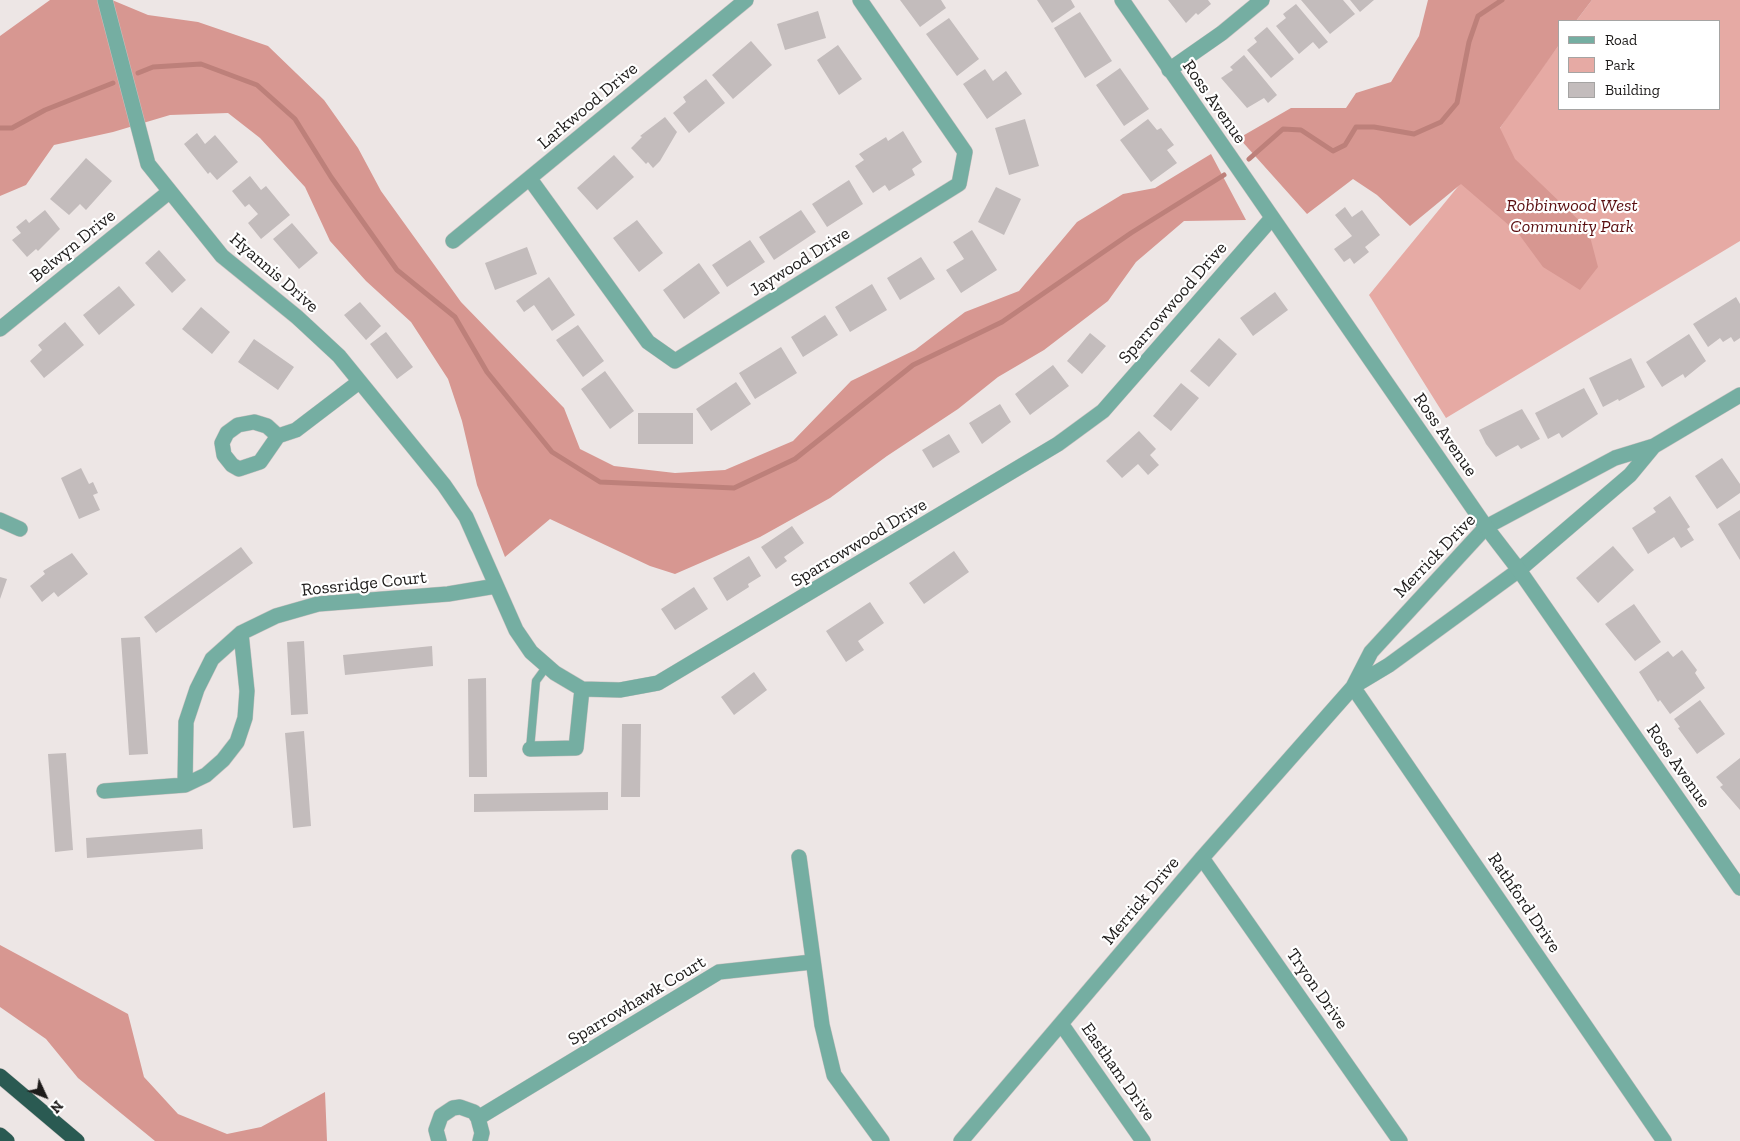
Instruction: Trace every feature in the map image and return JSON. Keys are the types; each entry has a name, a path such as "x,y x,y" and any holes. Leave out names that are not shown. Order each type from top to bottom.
{"highway":[{"path":"0,1076 77,1141"},
{"path":"0,1135 7,1141"}],"street":[{"name":"Hyannis Drive","path":"105,0 148,164 222,256 304,324 339,356 444,485 466,517 496,586"},
{"name":"Larkwood Drive","path":"453,242 746,0"},
{"name":"Jaywood Drive","path":"530,179 648,342 675,361 959,184 965,152 860,0"},
{"name":"Ross Avenue","path":"1122,0 1486,527 1519,570 1740,888"},
{"path":"1169,70 1223,32 1262,0"},
{"name":"Belwyn Drive","path":"0,330 169,192"},
{"name":"Sparrowwood Drive","path":"582,689 620,690 658,683 1058,444 1103,411 1272,218"},
{"path":"278,436 296,430 359,382"},
{"name":"Merrick Drive","path":"961,1141 1062,1025 1202,858 1353,687 1371,652 1486,527 1615,458 1654,446 1740,395"},
{"name":"Merrick Drive","path":"1353,687 1389,665 1519,570 1630,475 1654,446"},
{"path":"0,520 20,529"},
{"path":"496,586 516,630 531,652 547,666 582,689 576,748 530,749"},
{"name":"Rossridge Court","path":"185,785 186,722 197,689 212,659 241,633 276,616 318,604 448,594 496,586"},
{"path":"104,791 185,785 206,775 223,760 236,742 245,718 247,691 241,633"},
{"name":"Rathford Drive","path":"1353,687 1664,1141"},
{"path":"799,858 822,1025 834,1075 882,1141"},
{"name":"Tryon Drive","path":"1202,858 1400,1141"},
{"name":"Sparrowhawk Court","path":"478,1118 719,972 812,962"},
{"name":"Eastham Drive","path":"1062,1025 1143,1141"},
{"path":"438,1141 437,1122 446,1111 453,1108 467,1109 478,1118 482,1133 480,1141"}],"lane":[{"path":"530,749 536,681 547,666"}],"green space":[{"path":"50,0 112,0 148,15 198,22 268,46 324,100 358,148 381,191 461,302 564,408 580,449 614,466 675,473 725,470 793,441 851,381 915,350 965,312 1019,291 1077,222 1123,194 1155,188 1211,154 1246,220 1184,221 1136,262 1108,301 1044,350 998,377 958,409 887,456 830,498 760,537 675,574 650,566 550,519 505,557 477,485 462,421 448,379 411,322 366,281 330,241 305,187 260,138 228,113 170,115 113,132 54,145 26,185 0,196 0,36"},
{"path":"1428,0 1592,0 1577,20 1558,20 1558,46 1500,128 1515,159 1588,229 1598,267 1580,290 1543,267 1518,233 1461,184 1410,226 1377,195 1353,179 1307,214 1239,138 1291,108 1346,108 1356,93 1391,82 1419,36"},
{"name":"Robbinwood West Community Park","path":"1592,0 1740,0 1740,241 1446,418 1369,295 1479,161 1520,97 1558,46 1558,110 1720,110 1720,20 1577,20"},
{"path":"0,945 128,1014 144,1077 178,1114 227,1134 261,1127 325,1092 327,1141 155,1141 78,1078 46,1039 0,1007"}],"building":[{"path":"900,0 941,0 946,8 920,27"},
{"path":"1037,0 1071,0 1075,7 1052,23"},
{"path":"1168,0 1208,0 1211,4 1198,15 1196,13 1186,23"},
{"path":"1301,0 1343,0 1355,14 1330,34"},
{"path":"1350,0 1374,0 1360,12"},
{"path":"1296,4 1328,42 1319,49 1313,42 1299,54 1276,26 1286,18 1283,14"},
{"path":"818,11 826,38 785,50 777,24"},
{"path":"1080,12 1112,61 1085,78 1054,28"},
{"path":"949,18 979,59 957,76 926,34"},
{"path":"1267,27 1294,59 1271,78 1247,50 1257,42 1254,38"},
{"path":"751,41 772,65 733,99 712,75"},
{"path":"838,45 862,79 839,95 817,60"},
{"path":"1244,55 1277,95 1268,103 1264,98 1247,108 1221,78 1233,70 1230,67"},
{"path":"1120,68 1149,109 1124,126 1096,85"},
{"path":"985,69 993,81 1006,71 1022,94 987,119 963,84"},
{"path":"706,79 725,103 689,133 673,113 686,102 683,97"},
{"path":"665,117 677,132 660,161 653,168 648,162 646,164 631,148 642,137 640,136"},
{"path":"1025,119 1039,166 1009,175 995,128"},
{"path":"1148,119 1157,130 1161,128 1174,145 1167,150 1177,163 1151,182 1120,140"},
{"path":"903,131 922,162 912,169 915,175 889,191 885,185 873,193 855,166 864,160 859,154 886,137 888,141"},
{"path":"197,133 205,144 215,135 238,162 217,180 210,172 208,174 184,144"},
{"path":"614,155 634,177 597,210 577,188"},
{"path":"86,158 112,181 86,210 80,204 69,215 50,199"},
{"path":"250,176 261,190 266,186 290,215 261,239 248,223 258,214 249,204 245,207 232,191"},
{"path":"849,180 863,204 827,227 812,204"},
{"path":"996,187 1021,199 1004,235 978,222"},
{"path":"1345,207 1352,217 1362,210 1380,235 1365,247 1369,252 1354,264 1350,258 1344,262 1334,249 1352,236 1335,215"},
{"path":"45,210 60,229 38,251 36,249 27,257 12,240 21,233 16,227 26,219 29,223"},
{"path":"801,210 816,232 774,260 759,237"},
{"path":"637,220 663,253 639,272 613,238"},
{"path":"292,223 318,253 299,269 273,239"},
{"path":"972,230 997,270 961,293 946,270 964,259 953,242"},
{"path":"750,240 765,262 727,287 712,265"},
{"path":"527,247 537,274 495,290 485,263"},
{"path":"159,250 186,280 172,293 145,263"},
{"path":"921,257 935,279 900,300 887,278"},
{"path":"699,263 720,293 684,319 663,290"},
{"path":"549,277 575,315 552,331 534,305 524,312 516,301"},
{"path":"872,284 887,310 850,332 835,307"},
{"path":"119,286 135,305 99,335 83,315"},
{"path":"1275,292 1288,310 1253,336 1240,318"},
{"path":"1736,297 1740,304 1740,338 1734,342 1731,337 1723,342 1720,338 1708,347 1693,324"},
{"path":"360,302 381,326 366,340 344,315"},
{"path":"201,307 230,332 212,354 182,329"},
{"path":"825,315 838,335 803,357 791,337"},
{"path":"65,322 84,345 44,378 30,361 42,350 38,345"},
{"path":"578,325 604,361 583,377 556,340"},
{"path":"386,332 413,367 397,379 370,344"},
{"path":"1090,333 1106,346 1082,374 1067,361"},
{"path":"1689,334 1706,361 1685,378 1683,374 1662,387 1646,362"},
{"path":"1219,338 1237,354 1209,387 1190,371"},
{"path":"254,339 294,367 278,390 238,362"},
{"path":"781,347 797,373 755,399 739,373"},
{"path":"1631,358 1645,387 1603,407 1589,378"},
{"path":"1053,365 1069,386 1030,415 1015,394"},
{"path":"605,371 634,411 610,429 581,389"},
{"path":"736,382 751,404 711,431 696,409"},
{"path":"1181,383 1199,398 1171,431 1153,416"},
{"path":"1584,388 1598,414 1562,438 1559,433 1548,439 1535,413"},
{"path":"1000,404 1011,422 982,444 969,423"},
{"path":"1522,409 1540,439 1521,449 1518,445 1496,457 1486,444 1479,430"},
{"path":"638,413 693,413 693,444 638,444"},
{"path":"1139,431 1156,449 1150,455 1159,465 1148,475 1138,464 1122,478 1106,461"},
{"path":"949,434 960,452 933,468 922,450"},
{"path":"1722,458 1740,484 1740,493 1717,509 1695,476"},
{"path":"81,468 89,484 93,482 98,493 93,495 100,510 79,519 61,478"},
{"path":"1670,496 1690,527 1687,529 1694,540 1681,548 1674,537 1648,554 1632,528 1656,512 1653,508"},
{"path":"1740,510 1740,560 1718,524"},
{"path":"792,526 804,543 784,557 787,561 776,569 761,547"},
{"path":"1613,546 1634,570 1598,603 1576,578"},
{"path":"241,547 253,563 156,633 144,617"},
{"path":"954,551 969,572 924,604 909,583"},
{"path":"72,553 88,574 58,597 54,592 42,602 30,586 45,574 43,571"},
{"path":"749,556 761,576 748,584 749,587 727,601 713,578"},
{"path":"0,577 7,579 0,599"},
{"path":"694,587 708,609 675,630 661,609"},
{"path":"870,602 884,623 858,641 864,650 846,662 826,631"},
{"path":"1634,604 1661,642 1635,661 1605,624"},
{"path":"140,637 148,754 129,755 121,638"},
{"path":"304,641 308,714 291,715 287,642"},
{"path":"432,646 433,666 345,675 343,655"},
{"path":"1682,650 1697,670 1695,673 1705,688 1670,714 1660,700 1658,702 1639,672 1668,651 1673,657"},
{"path":"754,672 767,690 734,715 721,697"},
{"path":"486,678 487,777 469,777 468,679"},
{"path":"1700,700 1725,734 1697,754 1678,728 1680,727 1674,719"},
{"path":"622,724 641,724 640,797 621,797"},
{"path":"304,731 311,826 293,828 285,733"},
{"path":"66,753 73,850 55,852 48,754"},
{"path":"1740,758 1740,810 1720,787 1723,785 1716,777"},
{"path":"608,792 608,810 474,812 474,794"},
{"path":"202,829 203,849 87,858 86,838"}],"waterway":[{"path":"1249,159 1283,129 1301,130 1333,151 1345,145 1356,127 1374,127 1414,134 1441,122 1457,103 1469,42 1478,16 1502,0"},
{"path":"138,73 153,67 201,64 257,85 295,119 331,177 397,270 455,317 487,372 552,452 600,482 734,488 795,459 913,365 1002,322 1131,233 1224,175"},
{"path":"0,128 12,128 45,110 113,83"}]}
